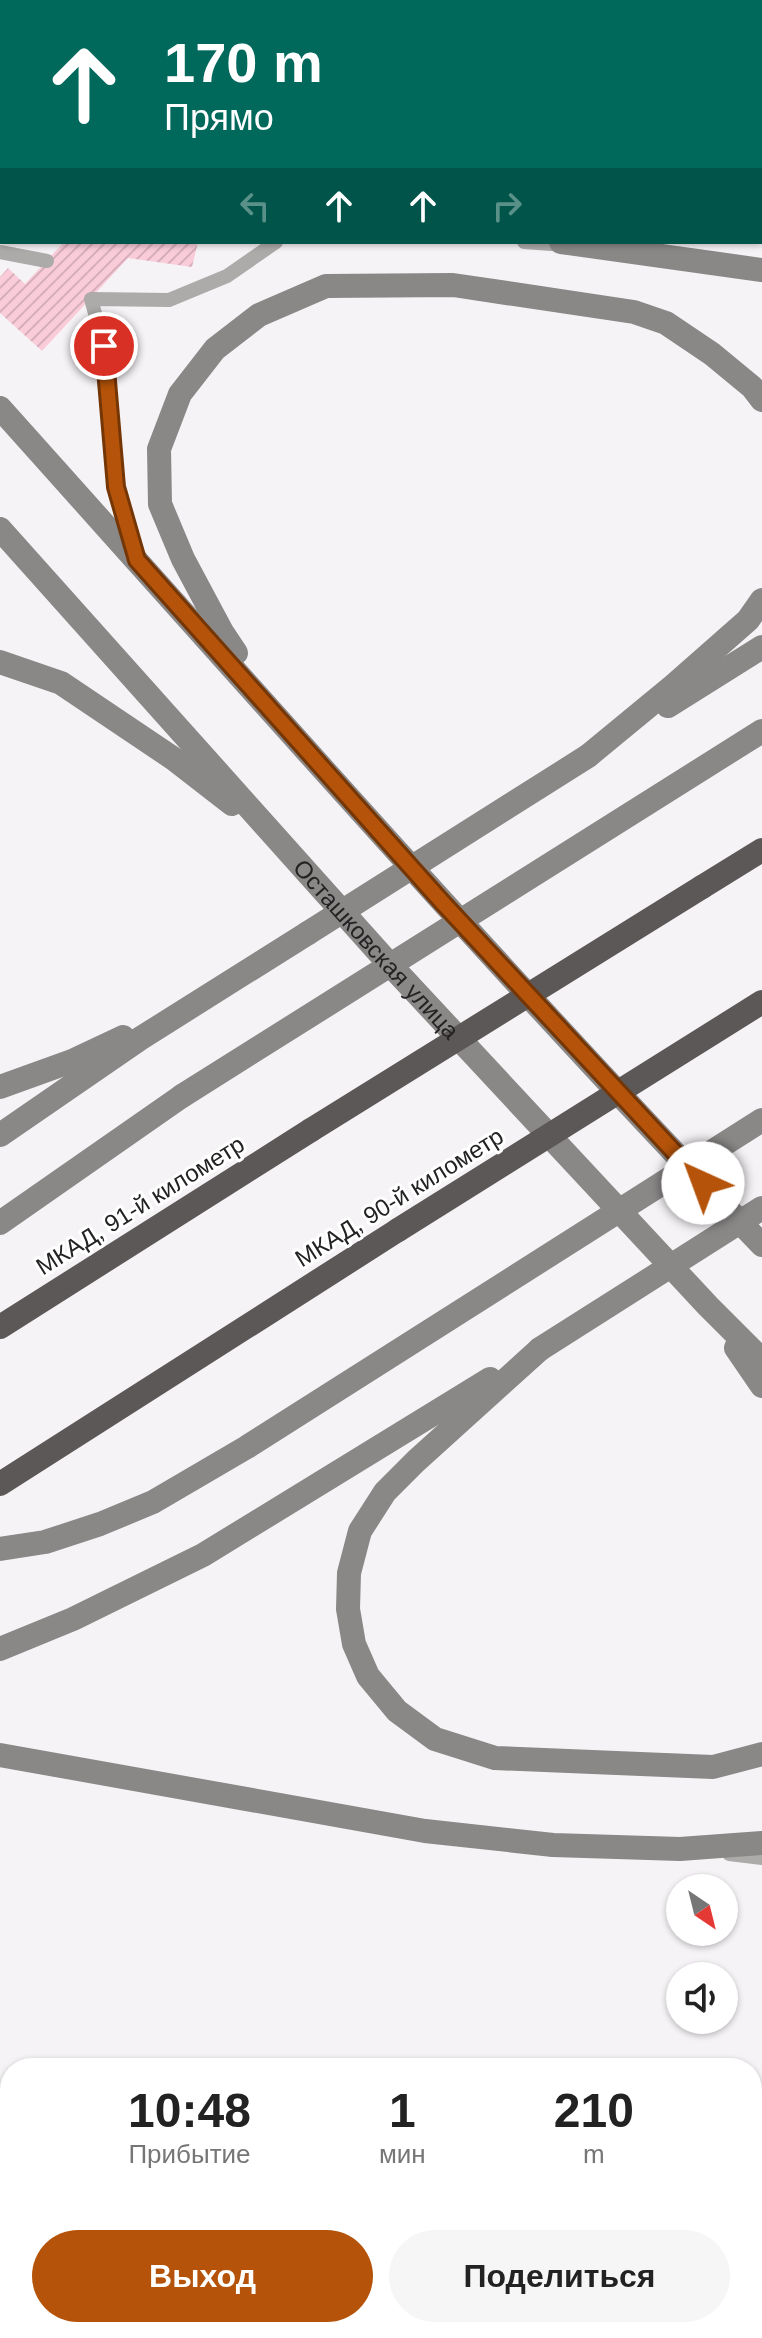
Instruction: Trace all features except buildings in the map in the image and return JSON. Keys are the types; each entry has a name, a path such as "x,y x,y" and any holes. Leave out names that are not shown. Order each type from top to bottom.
{"highway":[{"name":"МКАД, 91-й километр","path":"0,1327 762,850"},
{"name":"МКАД, 90-й километр","path":"0,1484 762,1002"}],"main road":[{"path":"574,244 762,270"},
{"path":"292,734 222,632 183,559 160,504 159,449 180,394 215,349 259,315 326,286 453,285 634,312 666,323 678,331 752,387 762,400"},
{"path":"0,408 474,936 762,1245"},
{"name":"Осташковская улица","path":"0,529 382,956 762,1360"},
{"path":"588,756 748,620 762,600"},
{"path":"0,1087 139,1034 197,1002 762,647"},
{"path":"0,662 61,683 174,759 284,846"},
{"path":"0,1223 182,1096 762,731"},
{"path":"0,1135 139,1034"},
{"path":"0,1549 45,1542 153,1502 247,1447 762,1120"},
{"path":"0,1649 73,1619 203,1555 484,1391 540,1349 762,1208"},
{"path":"708,1306 762,1386"},
{"path":"484,1391 385,1492 360,1531 349,1573 348,1609 354,1644 368,1676 397,1711 435,1739 495,1758 713,1767 762,1754"},
{"path":"0,1755 425,1831 553,1845 680,1849 762,1843"}],"lane":[{"path":"137,560 116,487 104,346 91,299 169,300 227,276 273,244"},
{"path":"552,244 594,247"},
{"path":"0,252 47,261"},
{"path":"680,1849 762,1858"}],"route":[{"path":"104,346 116,487 137,560 442,902 703,1183"}]}
